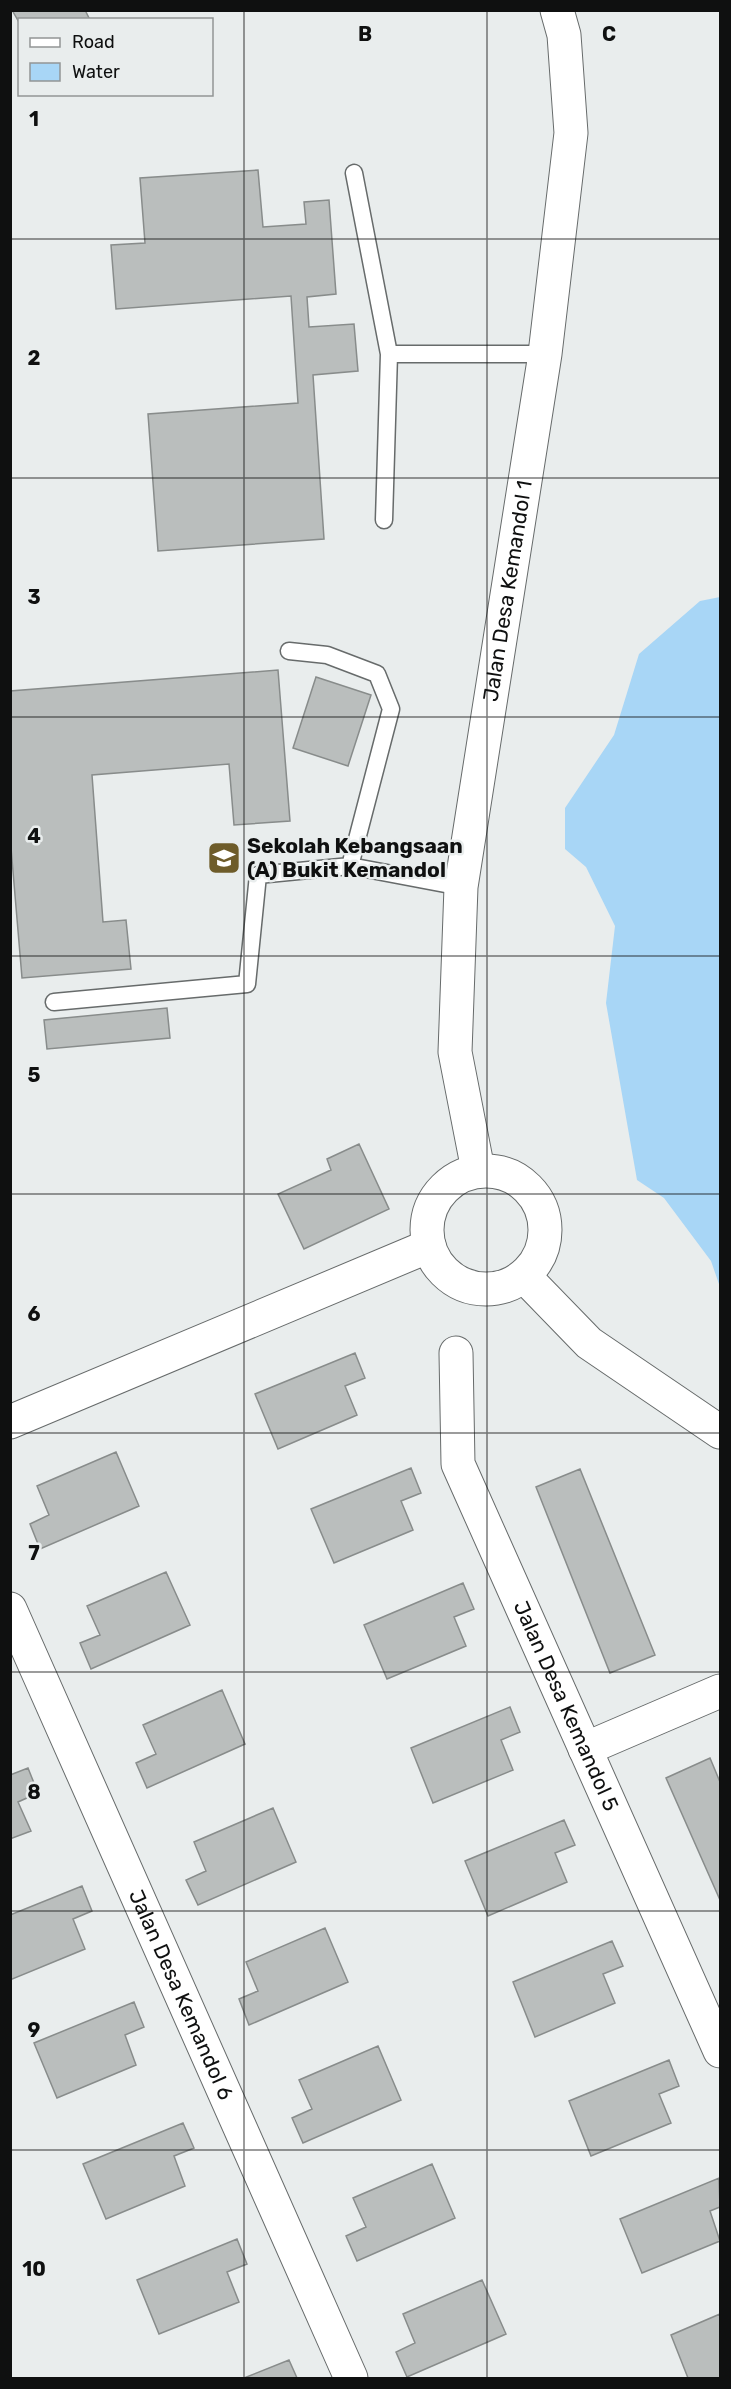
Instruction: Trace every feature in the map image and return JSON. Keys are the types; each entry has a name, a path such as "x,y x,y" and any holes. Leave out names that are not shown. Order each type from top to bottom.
{"street":[{"name":"Jalan Desa Kemandol 1","path":"478,1170 455,1052 461,887 545,354 571,133 564,35 557,10"},
{"path":"478,1170 497,1170 515,1178 530,1189 541,1205 546,1224 544,1244 536,1262 524,1276 507,1286 488,1289 468,1286 451,1278 438,1264 429,1246 427,1226 431,1206 442,1189 459,1177 478,1170"},
{"path":"10,1422 429,1246"},
{"path":"524,1276 589,1343 720,1432"},
{"name":"Jalan Desa Kemandol 5","path":"456,1353 458,1464 720,2051"},
{"name":"Jalan Desa Kemandol 6","path":"10,1609 351,2379"},
{"path":"585,1749 720,1690"}],"lane":[{"path":"354,173 389,354 384,520"},
{"path":"389,354 545,354"},
{"path":"289,651 327,655 377,674 391,709 350,866"},
{"path":"54,1002 247,984 258,875 350,866 461,887"}],"water":[{"path":"720,597 720,1287 711,1261 664,1198 637,1180 606,1003 615,926 586,867 565,849 565,808 614,735 639,654 700,601"}],"building":[{"path":"12,10 85,10 89,18 18,18 18,20"},
{"path":"258,170 263,227 306,224 304,202 329,200 336,294 307,297 309,327 354,324 358,371 313,375 324,539 158,551 148,414 298,403 291,296 116,309 111,245 145,243 140,178"},
{"path":"278,670 290,821 234,825 229,764 92,775 103,922 126,920 131,969 22,978 10,836 10,691"},
{"path":"316,677 371,695 348,766 293,748"},
{"path":"167,1008 170,1038 47,1049 44,1020"},
{"path":"359,1144 389,1209 304,1249 278,1194 331,1170 327,1159"},
{"path":"355,1353 365,1378 345,1386 357,1415 278,1449 255,1394"},
{"path":"116,1452 139,1506 40,1549 30,1524 49,1515 37,1486"},
{"path":"411,1468 421,1493 401,1501 413,1530 334,1563 311,1509"},
{"path":"580,1469 655,1655 610,1673 536,1487"},
{"path":"166,1572 190,1625 91,1669 80,1643 100,1635 87,1606"},
{"path":"463,1583 474,1609 454,1617 466,1646 387,1679 364,1625"},
{"path":"222,1690 245,1744 147,1788 136,1763 156,1754 143,1725"},
{"path":"510,1707 520,1732 501,1740 513,1770 433,1803 411,1748"},
{"path":"710,1758 720,1782 720,1900 666,1778"},
{"path":"28,1768 38,1793 18,1802 31,1831 10,1839 10,1775"},
{"path":"273,1808 296,1862 198,1905 186,1880 206,1871 194,1842"},
{"path":"564,1820 575,1845 555,1853 567,1882 488,1916 465,1861"},
{"path":"82,1886 92,1911 73,1919 85,1949 10,1980 10,1915"},
{"path":"325,1928 348,1982 249,2025 239,1999 258,1991 246,1962"},
{"path":"612,1941 623,1966 603,1974 615,2003 535,2037 513,1982"},
{"path":"134,2002 144,2027 125,2035 136,2065 57,2098 34,2043"},
{"path":"378,2046 401,2100 303,2143 292,2118 312,2109 299,2080"},
{"path":"669,2060 679,2086 659,2094 671,2123 591,2156 569,2101"},
{"path":"183,2123 194,2148 174,2156 185,2186 106,2219 83,2164"},
{"path":"432,2164 455,2218 357,2261 346,2236 366,2227 353,2198"},
{"path":"719,2178 720,2207 710,2211 720,2241 642,2273 620,2219"},
{"path":"237,2239 247,2264 227,2272 239,2302 159,2334 137,2280"},
{"path":"482,2280 506,2334 407,2377 396,2352 415,2343 403,2314"},
{"path":"720,2314 720,2378 688,2378 671,2335"},
{"path":"289,2360 297,2378 244,2378"}],"place":[{"name":"Sekolah Kebangsaan (A) Bukit Kemandol","path":"224,858"}]}
